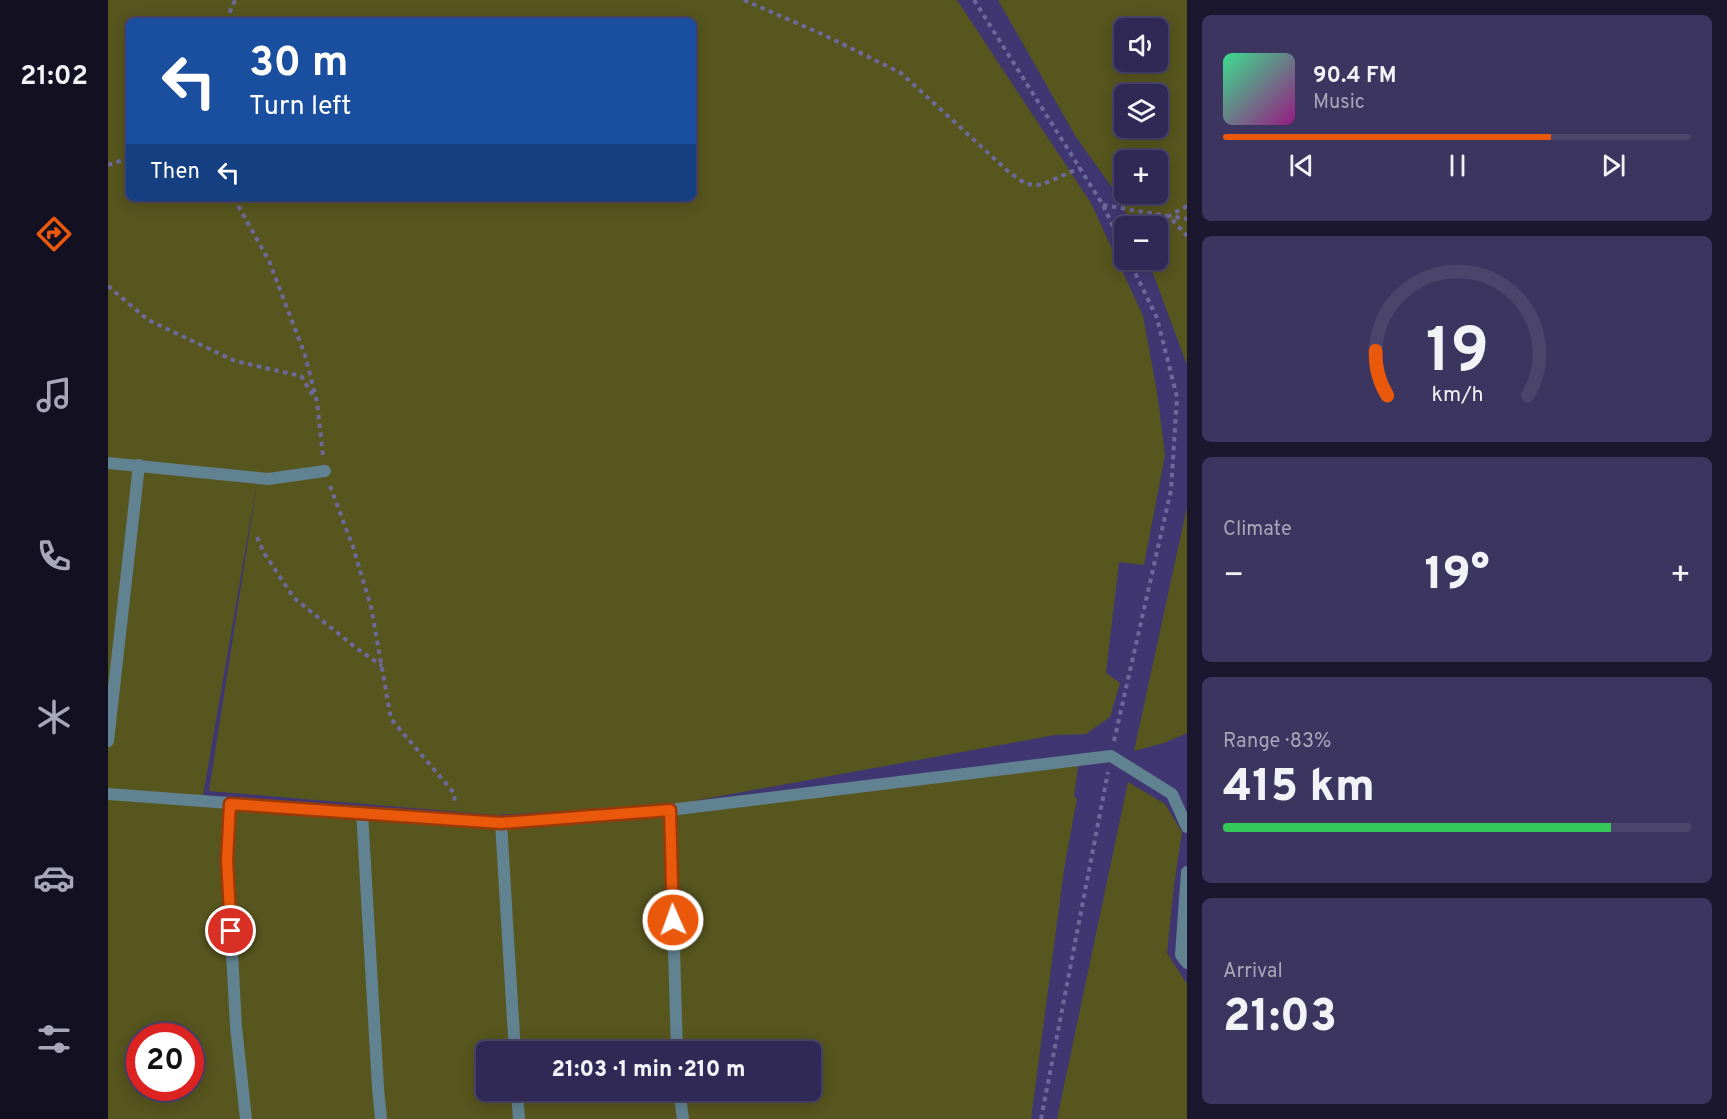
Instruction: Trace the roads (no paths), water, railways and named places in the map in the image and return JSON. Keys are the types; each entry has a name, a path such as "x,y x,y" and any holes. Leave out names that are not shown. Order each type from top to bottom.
{"lane":[{"path":"108,463 268,479 325,471"},
{"path":"108,741 139,465"},
{"path":"108,794 501,823 670,810 1111,756 1172,794 1187,827"},
{"path":"230,804 227,860 236,1026 246,1119"},
{"path":"670,810 676,1041"},
{"path":"362,812 381,1119"},
{"path":"501,823 514,1041"},
{"path":"1187,872 1180,955 1187,963"},
{"path":"518,1101 519,1119"},
{"path":"680,1101 682,1119"}]}
